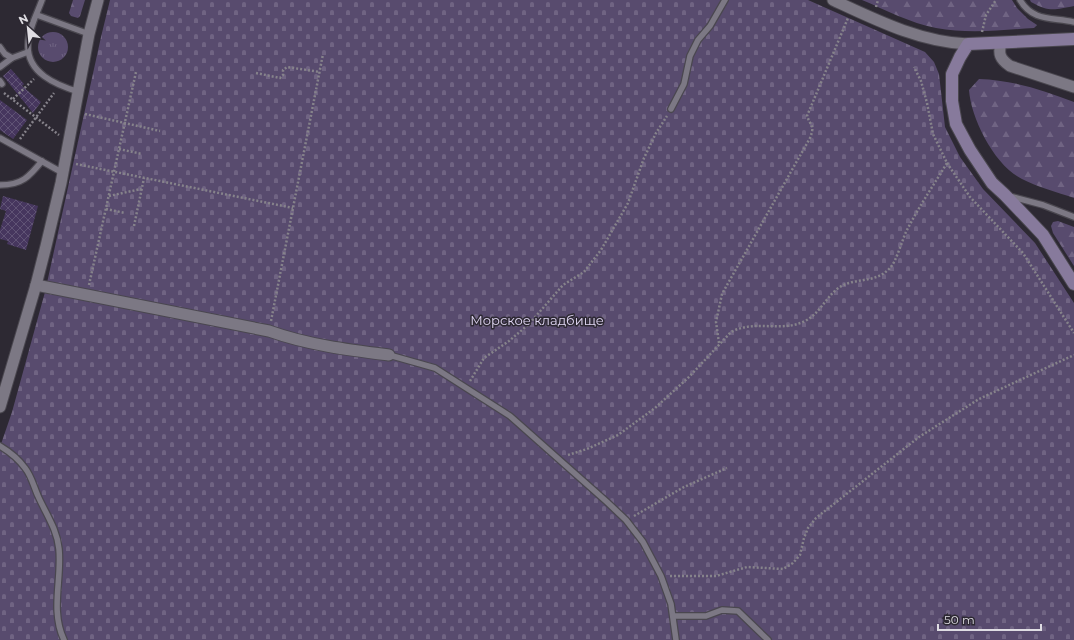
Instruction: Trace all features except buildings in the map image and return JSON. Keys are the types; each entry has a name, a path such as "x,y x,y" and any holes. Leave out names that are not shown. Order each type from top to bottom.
{"main road":[{"path":"1074,39 968,44 952,74 952,101 956,124 970,150 992,183 1043,235 1074,284"}],"street":[{"path":"0,407 36,285 64,167 89,34 98,0"},
{"path":"833,0 900,30 937,41 968,44"},
{"path":"1001,43 1000,55 1002,60 1010,66 1074,87"},
{"path":"36,285 270,331 290,338 341,349 389,355"}],"lane":[{"path":"42,0 30,32 28,52 31,62 40,73 52,82 79,92"},
{"path":"671,109 684,84 690,56 698,40 710,26 725,0"},
{"path":"1020,0 1033,14 1039,17 1074,22"},
{"path":"37,15 89,34"},
{"path":"0,47 5,54 12,58"},
{"path":"0,67 12,58 28,52"},
{"path":"0,138 42,161 64,167"},
{"path":"0,185 21,182 29,177 42,161"},
{"path":"1005,195 1042,205 1074,216"},
{"path":"389,355 435,368 510,416 559,458 626,520 643,542 661,576 671,604 676,640"},
{"path":"0,446 12,453 26,469 56,530 60,550 57,610 59,630 64,640"},
{"path":"673,616 706,616 722,610 738,610 768,640"}],"path":[{"path":"982,44 982,33 986,15 996,0"},
{"path":"720,343 716,322 722,294 810,138 813,126 806,116 852,9"},
{"path":"270,331 323,54"},
{"path":"256,73 280,78 283,75 283,70 287,67 320,72"},
{"path":"914,67 928,103 933,134 947,164 970,196 1023,253 1074,332"},
{"path":"87,296 136,72"},
{"path":"12,99 40,73"},
{"path":"15,146 35,117 60,86"},
{"path":"0,90 69,142"},
{"path":"466,389 484,358 509,341 529,324 563,285 584,272 601,250 628,203 644,158 656,133 671,109"},
{"path":"75,112 160,131"},
{"path":"119,149 142,154"},
{"path":"559,458 618,435 656,408 689,377 730,332 738,328 757,325 781,327 805,321 820,310 824,303 838,289 848,283 875,278 890,267 906,232 947,164"},
{"path":"64,167 114,172 293,208"},
{"path":"134,226 144,178"},
{"path":"109,196 141,189"},
{"path":"106,209 124,213"},
{"path":"661,576 716,576 747,567 782,569 793,562 800,555 806,533 816,518 919,437 979,400 1074,356"},
{"path":"626,520 684,487 727,468"}],"green space":[{"path":"73,0 85,0 78,18 71,16 69,13"},
{"name":"Морское кладбище","path":"110,0 808,0 925,52 934,62 939,74 945,127 960,157 983,189 1035,243 1074,303 1074,640 0,640 0,447 12,412 45,292"},
{"path":"862,0 1012,0 1017,8 1028,19 1037,25 1034,28 973,31 948,30 917,23"},
{"path":"1030,0 1074,0 1074,6 1047,9 1031,2"},
{"path":"53,32 64,36 68,47 64,58 53,62 42,58 38,47 42,36"},
{"path":"979,79 1003,81 1027,86 1074,102 1074,198 1022,179 1012,173 994,153 974,114 971,102 969,90"},
{"path":"1058,221 1074,227 1074,266 1053,233 1051,226 1053,222"}]}
